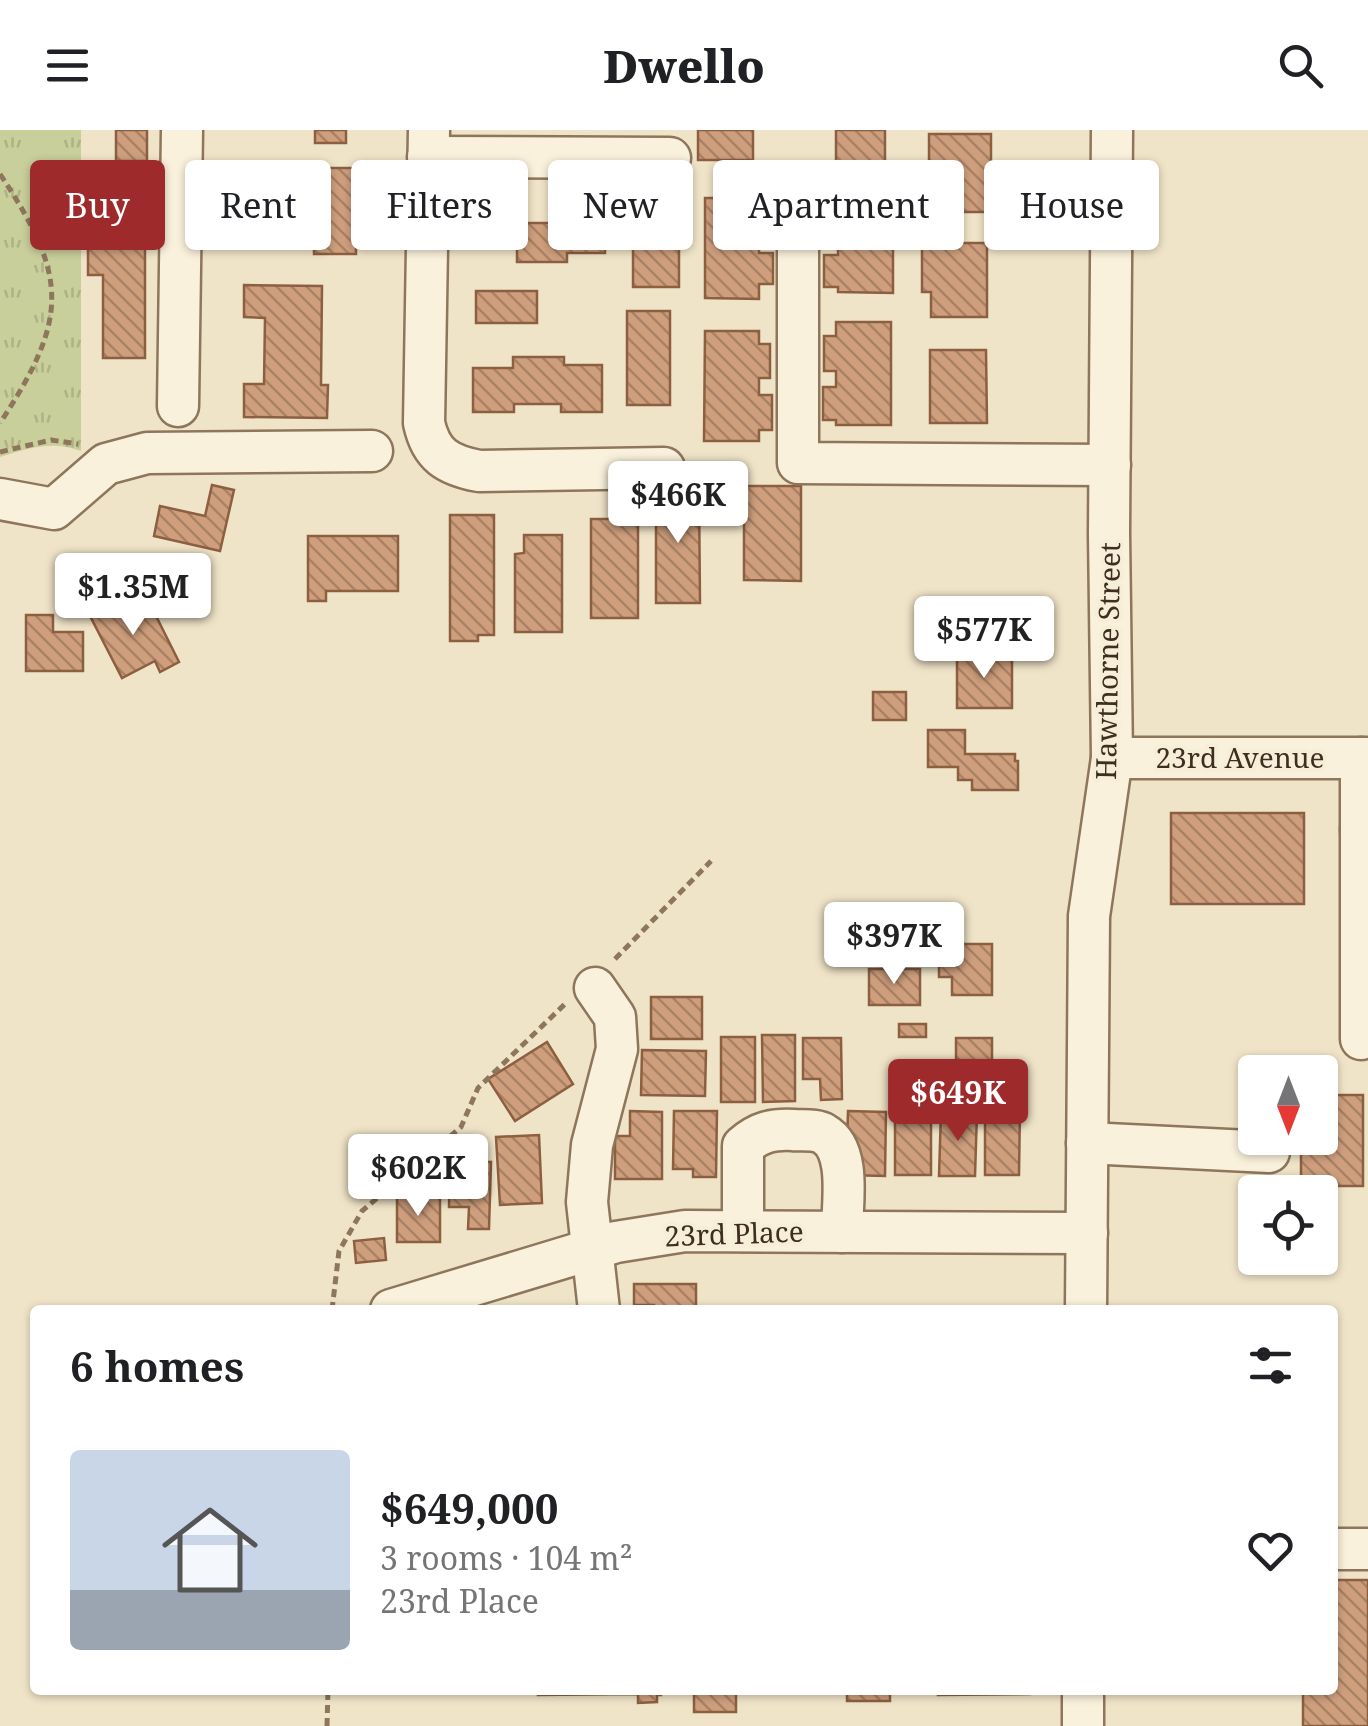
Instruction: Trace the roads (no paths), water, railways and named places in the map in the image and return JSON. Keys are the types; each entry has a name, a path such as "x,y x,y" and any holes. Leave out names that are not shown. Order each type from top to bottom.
{"street":[{"path":"178,406 182,130"},
{"name":"Hawthorne Street","path":"1086,1305 1089,916 1112,758 1112,130"},
{"path":"664,468 479,471 453,466 429,444 424,422 428,143 670,158"},
{"path":"798,250 798,463 1110,465"},
{"path":"0,499 54,508 106,464 148,453 372,451"},
{"name":"23rd Avenue","path":"1112,758 1364,758"},
{"path":"1362,1039 1364,758"},
{"path":"594,982 615,1017 618,1048 592,1146 587,1202 597,1305"},
{"path":"743,1230 743,1146 757,1134 775,1129 821,1132 834,1142 841,1157 842,1232"},
{"path":"1088,1144 1238,1151"},
{"name":"23rd Place","path":"437,1304 616,1242 685,1230 1087,1232"},
{"path":"1338,1550 1368,1548"},
{"path":"1083,1695 1083,1726"}]}
